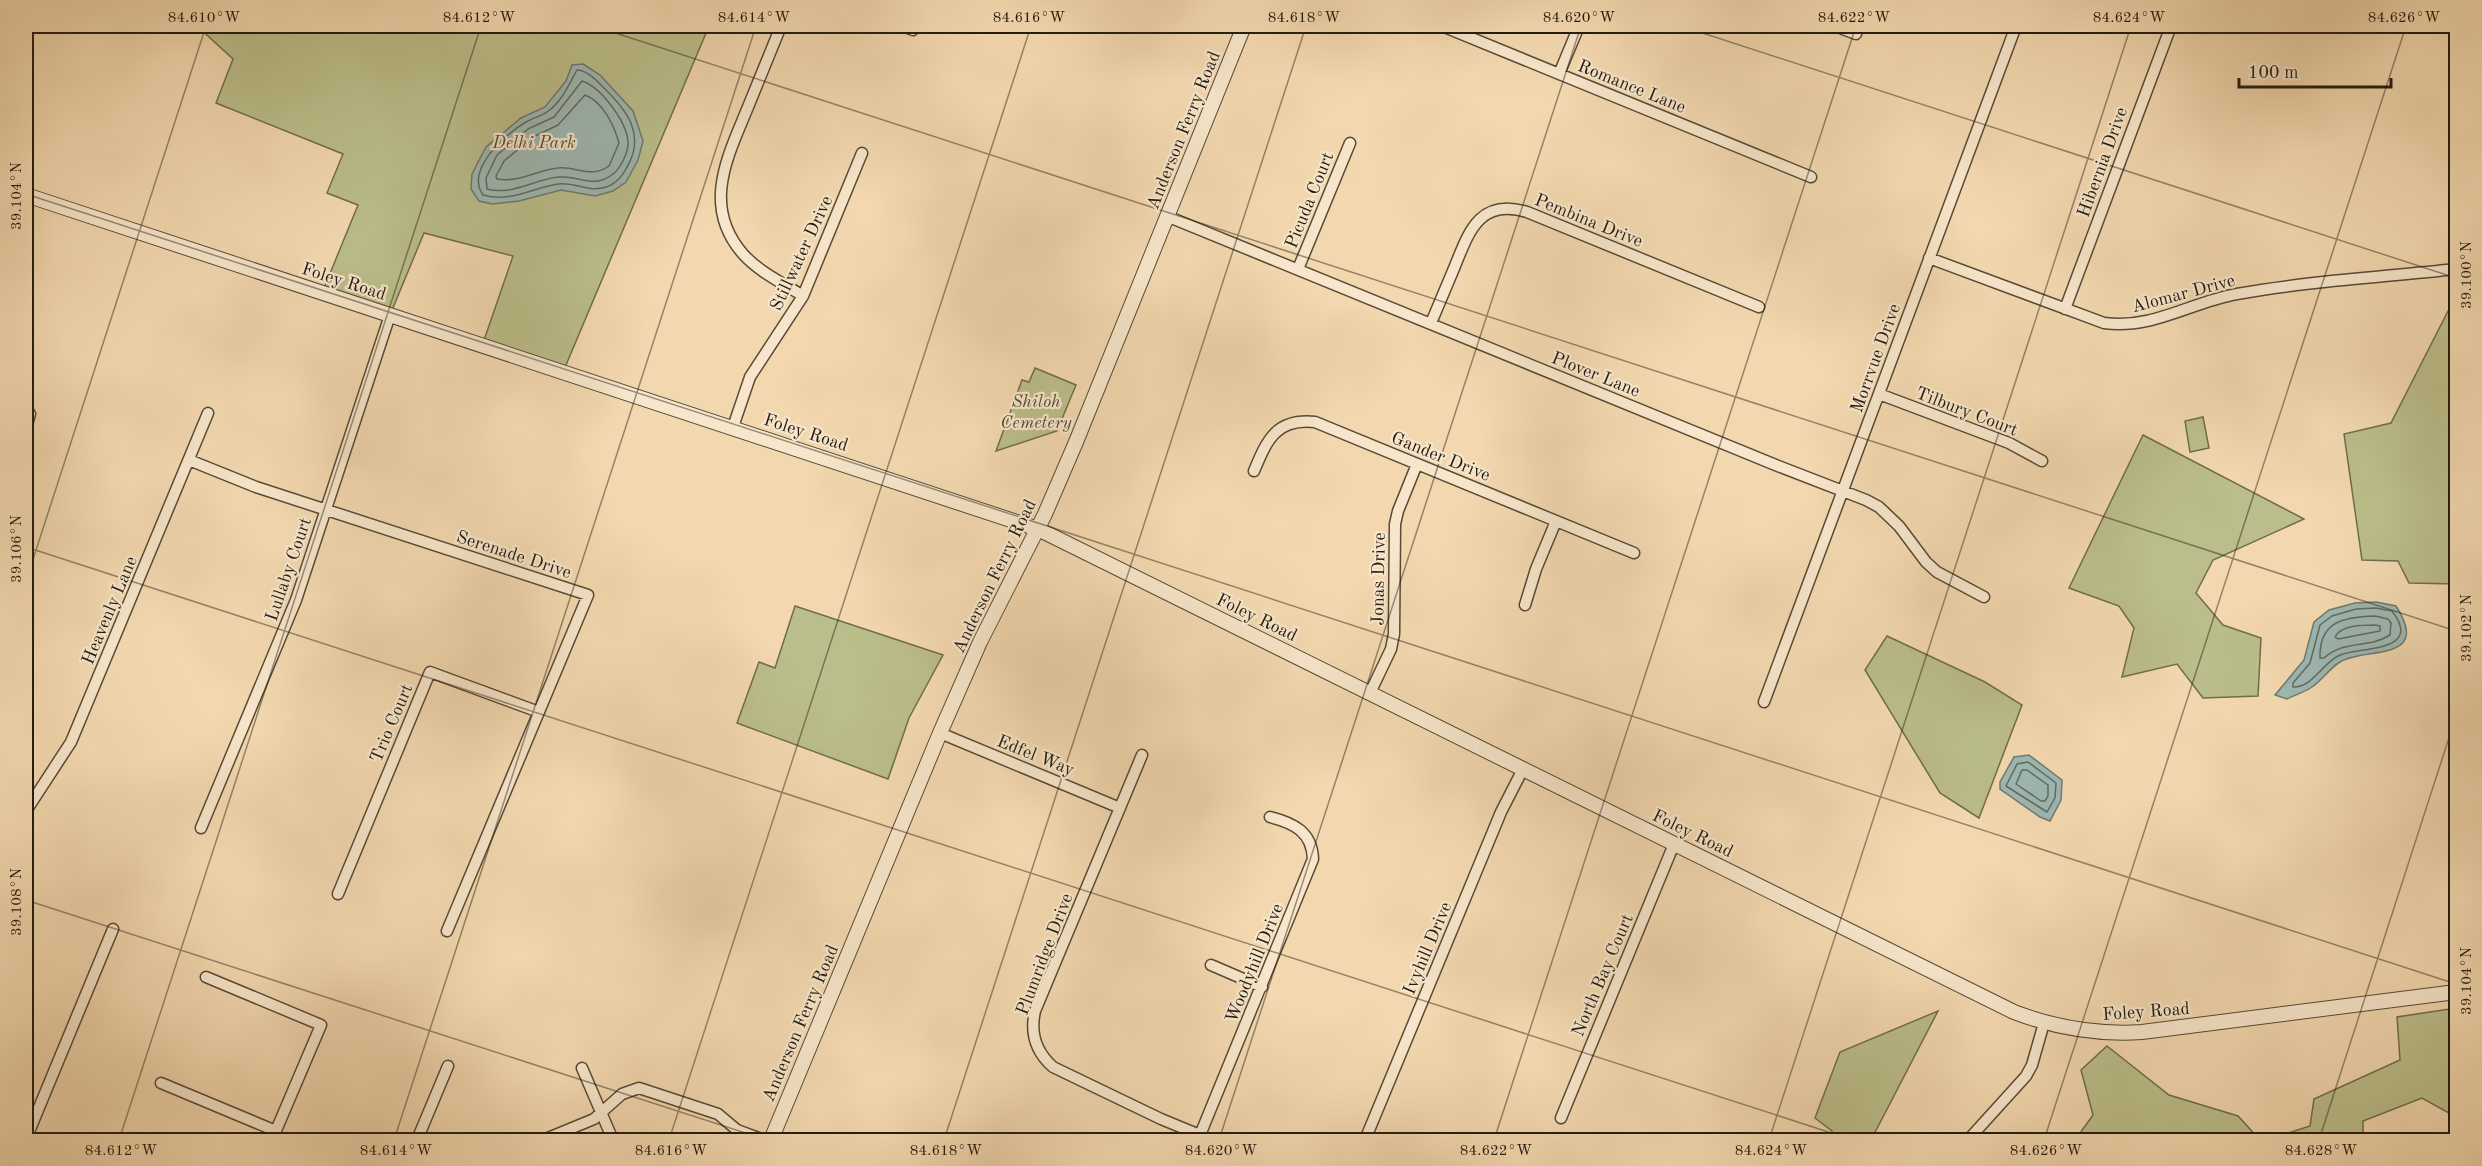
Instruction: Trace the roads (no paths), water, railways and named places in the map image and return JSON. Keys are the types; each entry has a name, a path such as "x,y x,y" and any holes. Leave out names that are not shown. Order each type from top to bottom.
{"street":[{"path":"781,26 725,162 721,183 721,203 728,230 742,253 763,271 803,296"},
{"name":"Anderson Ferry Road","path":"771,1140 940,733 980,642 1038,529 1093,402 1244,26"},
{"name":"Romance Lane","path":"1442,26 1810,177"},
{"path":"1559,74 1579,26"},
{"path":"1835,26 1856,34"},
{"name":"Morrvue Drive","path":"1764,702 2016,26"},
{"name":"Hibernia Drive","path":"2065,309 2171,26"},
{"name":"Picuda Court","path":"1299,269 1350,143"},
{"name":"Stillwater Drive","path":"733,427 750,377 803,296 862,153"},
{"name":"Foley Road","path":"26,195 1038,529 2014,1012 2044,1023 2095,1033 2142,1032 2457,992"},
{"name":"Pembina Drive","path":"1431,323 1469,232 1481,218 1498,209 1508,208 1527,212 1759,307"},
{"name":"Plover Lane","path":"1169,217 1878,507 1899,526 1926,562 1937,572 1984,597"},
{"name":"Alomar Drive","path":"1929,258 2104,323 2134,325 2236,294 2457,269"},
{"name":"Lullaby Court","path":"201,828 290,617 390,315"},
{"name":"Tilbury Court","path":"1879,394 2009,443 2042,461"},
{"path":"26,408 30,414 26,428"},
{"name":"Heavenly Lane","path":"26,811 71,742 208,413"},
{"name":"Gander Drive","path":"1254,471 1272,436 1288,425 1305,421 1323,425 1634,553"},
{"name":"Serenade Drive","path":"189,460 256,487 326,511 588,595 447,931"},
{"name":"Jonas Drive","path":"1370,693 1391,650 1394,634 1395,524 1417,464"},
{"path":"1525,605 1536,569 1556,521"},
{"name":"Trio Court","path":"338,894 430,672 539,712"},
{"name":"Edfel Way","path":"940,733 1120,808"},
{"name":"Plumridge Drive","path":"1142,754 1035,1011 1033,1035 1040,1053 1053,1067 1199,1138 1212,1140"},
{"name":"Ivyhill Drive","path":"1365,1140 1501,812 1523,769"},
{"name":"Woodyhill Drive","path":"1199,1138 1313,859 1312,845 1301,829 1291,822 1270,817"},
{"name":"North Bay Court","path":"1561,1118 1674,844"},
{"path":"26,1139 113,929"},
{"path":"1211,965 1262,987"},
{"path":"161,1083 274,1136 321,1025 206,977"},
{"path":"1968,1140 2026,1076 2032,1065 2044,1023"},
{"path":"417,1140 448,1066"},
{"path":"582,1068 613,1140"},
{"path":"543,1140 586,1124 622,1094 639,1088 675,1097 718,1114 735,1135 764,1140"}],"water":[{"path":"583,64 600,75 633,111 643,141 638,160 626,182 613,191 595,196 561,190 519,201 492,204 479,201 471,189 472,174 486,147 521,118 545,107 566,81 572,65"},
{"path":"2376,602 2396,606 2405,624 2406,637 2401,645 2390,650 2340,662 2312,687 2287,699 2275,695 2304,660 2314,622 2329,610 2355,603"},
{"path":"2029,755 2062,780 2061,800 2050,821 2040,817 2000,789 2000,782 2014,757"}],"park label":[{"name":"Delhi Park","path":"534,142"},
{"name":"Shiloh Cemetery","path":"1036,411"}]}
